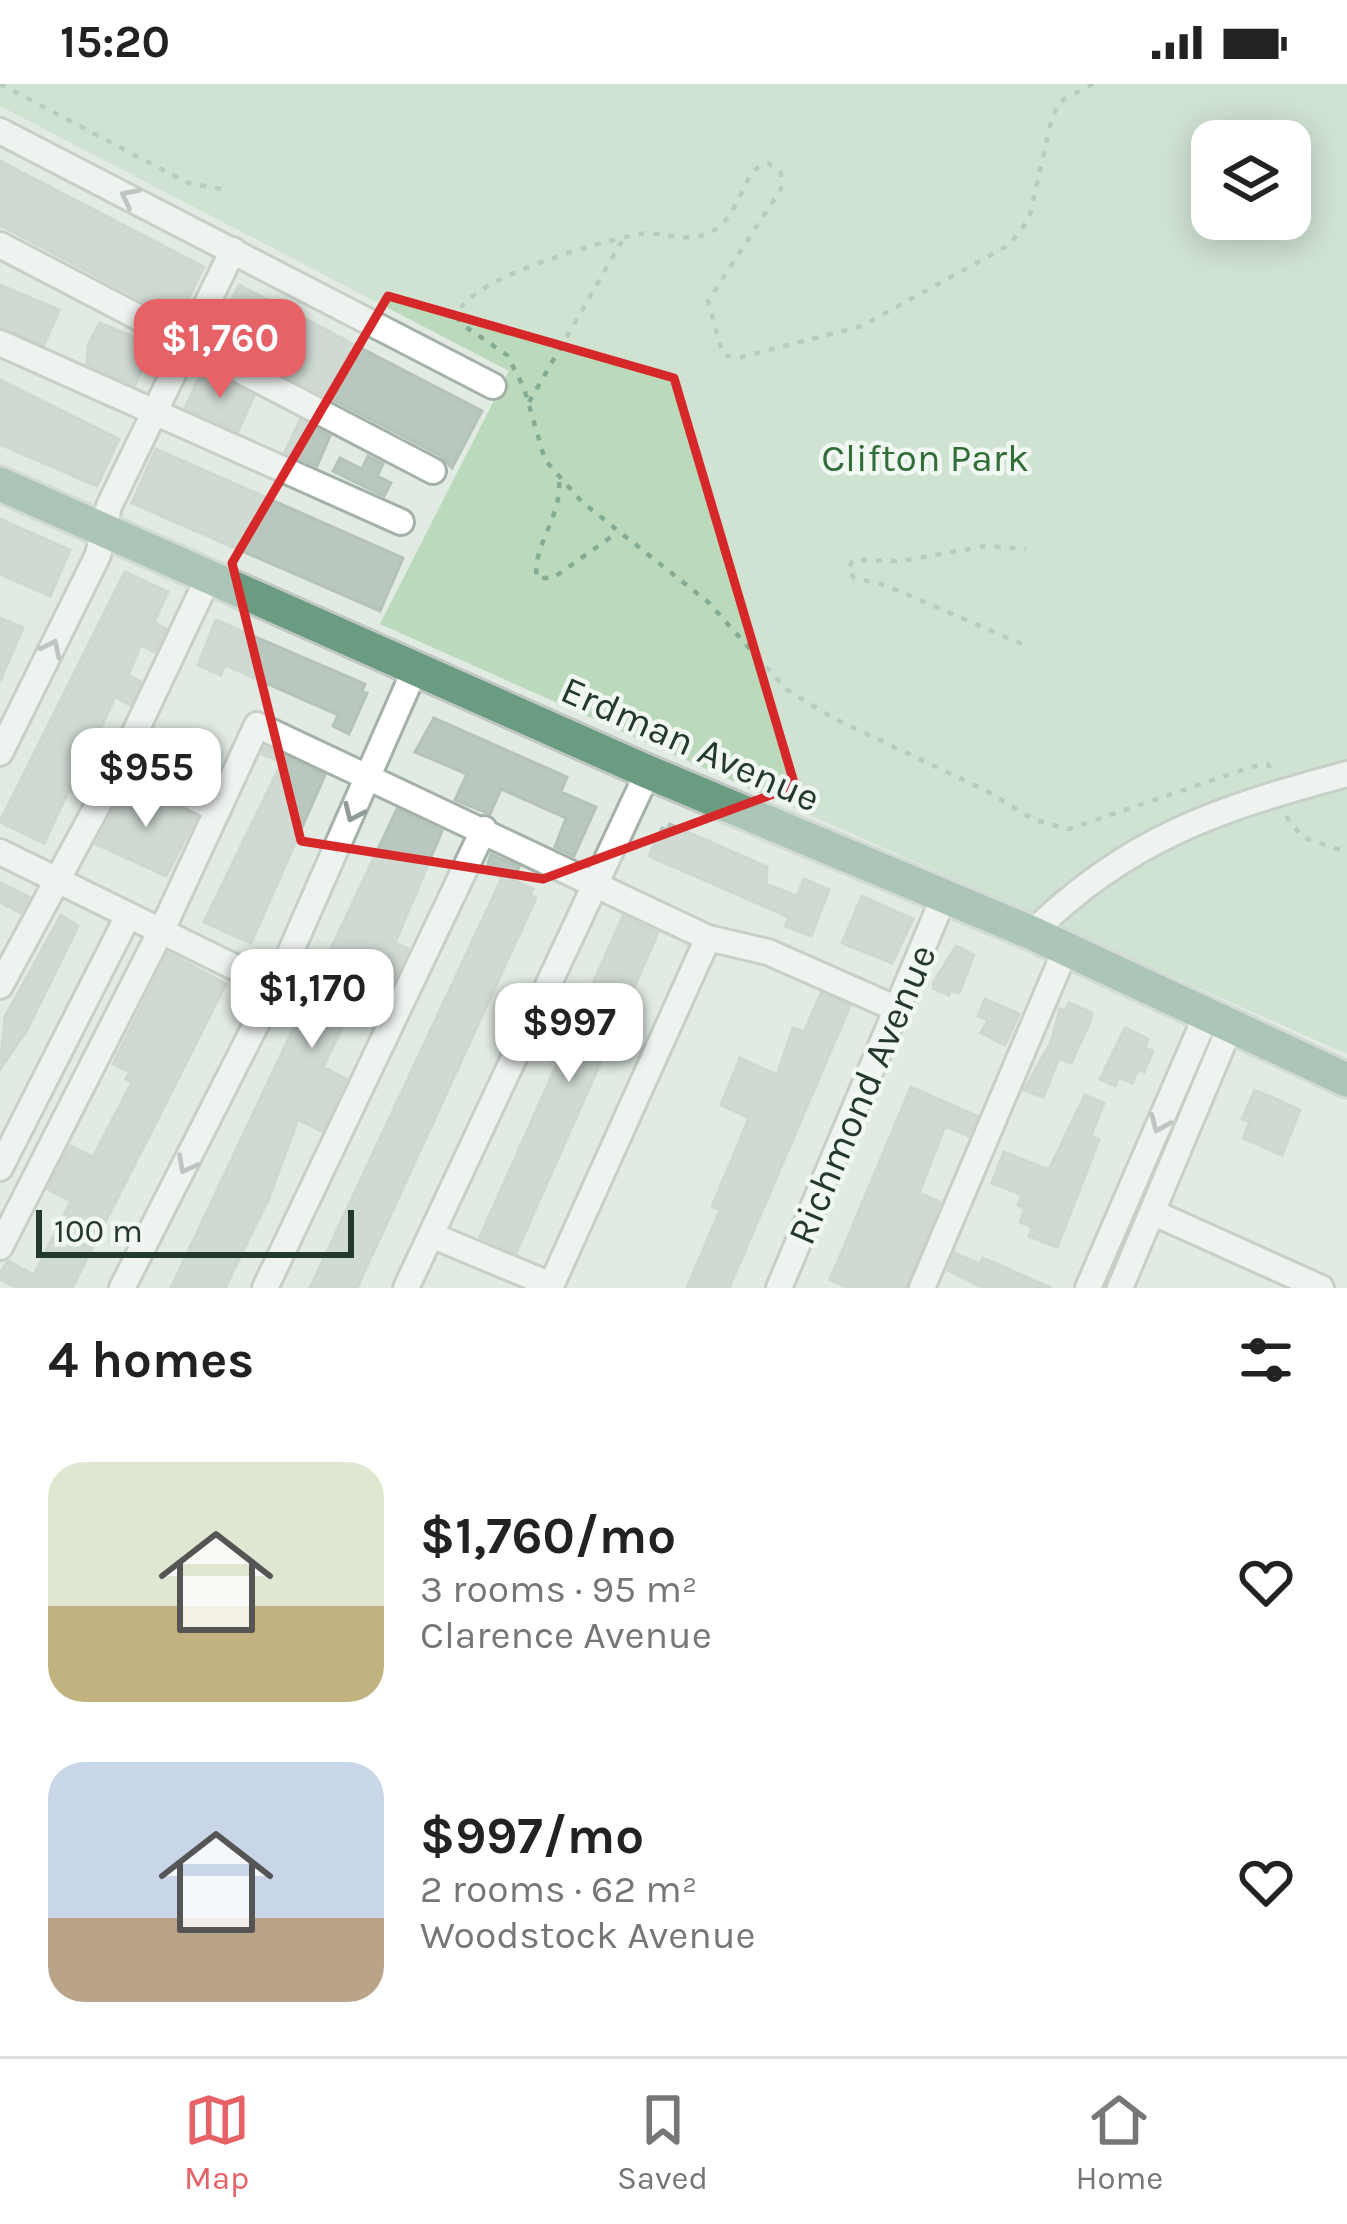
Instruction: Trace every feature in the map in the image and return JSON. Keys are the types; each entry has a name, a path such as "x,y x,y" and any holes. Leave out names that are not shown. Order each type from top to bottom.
{"main road":[{"name":"Erdman Avenue","path":"0,484 648,772 1032,933 1347,1080"}],"street":[{"path":"0,131 493,386"},
{"path":"0,245 433,471"},
{"path":"3,739 98,555 103,529 154,410 233,250"},
{"path":"0,343 401,522"},
{"path":"0,986 54,878 121,762 209,576"},
{"path":"122,1288 275,987 416,667"},
{"path":"0,1246 257,724 708,938 768,952 897,1009"},
{"path":"121,762 218,810"},
{"path":"406,1288 648,772"},
{"path":"1032,933 1124,855 1278,793 1347,774"},
{"path":"265,1288 484,829"},
{"path":"0,852 275,987"},
{"name":"Richmond Avenue","path":"779,1288 943,899"},
{"path":"0,1168 128,916"},
{"path":"431,1235 550,1286 708,938"},
{"path":"922,1288 1065,951"},
{"path":"1120,1288 1152,1212 1218,1022"},
{"path":"1088,1288 1218,1022"},
{"path":"1152,1212 1322,1288"}],"path":[{"path":"0,84 188,183 227,190"},
{"path":"1093,84 1061,101 1052,117 1021,233 997,252 862,326 738,358 723,355 708,301 781,189 781,173 768,163 751,172 739,204 717,229 689,238 644,233 512,274 459,307 460,323 507,355 529,402 539,444 559,478 618,532 708,602 786,689 1034,820 1069,830 1268,764 1291,826 1302,837 1347,852"},
{"path":"529,402 624,238"},
{"path":"559,478 558,515 535,566 537,578 553,578 618,532"},
{"path":"1022,644 885,585 854,578 848,569 853,560 901,561 963,548 1027,549"}],"highlighted area":[{"path":"388,296 674,378 795,786 543,879 301,841 232,563"}],"green space":[{"name":"Clifton Park","path":"0,84 1347,84 1347,1054 380,624 509,371 0,106"}],"building":[{"path":"0,161 204,267 178,319 0,225"},
{"path":"0,285 59,310 44,345 0,327"},
{"path":"239,285 482,411 452,468 441,456 212,337"},
{"path":"100,323 153,345 135,385 87,364 88,345"},
{"path":"203,369 254,396 238,431 185,408"},
{"path":"0,380 119,439 97,486 0,444"},
{"path":"300,420 330,436 317,466 285,452"},
{"path":"156,449 403,558 380,611 132,503"},
{"path":"368,456 383,464 377,476 391,483 384,496 333,471 340,458 362,469"},
{"path":"0,519 70,550 50,596 0,574"},
{"path":"125,572 168,592 154,622 166,629 155,652 141,645 128,675 141,682 130,705 115,697 101,728 115,735 106,755 97,755 76,793 69,790 44,843 0,822"},
{"path":"0,618 23,628 0,681"},
{"path":"216,620 365,684 362,691 367,693 349,734 333,726 338,715 225,665 221,675 198,665"},
{"path":"434,718 567,777 561,792 596,807 574,856 555,847 566,818 501,789 490,814 455,800 467,774 415,752"},
{"path":"265,747 325,775 251,943 204,922 282,762 262,754"},
{"path":"128,784 196,818 166,876 96,844"},
{"path":"397,809 442,831 395,943 408,949 392,983 369,973 323,1067 346,1079 322,1131 298,1120 268,1200 225,1288 171,1288"},
{"path":"670,824 767,867 766,884 797,896 804,879 829,890 811,936 785,926 789,917 649,856 662,828 667,830"},
{"path":"491,854 519,867 513,880 533,889 530,895 536,898 357,1288 310,1288 502,878 486,871"},
{"path":"0,883 29,897 21,913 0,902"},
{"path":"862,896 913,919 892,963 842,943"},
{"path":"61,915 78,926 27,1030 0,1069 5,1017"},
{"path":"623,916 658,933 516,1253 480,1237"},
{"path":"956,946 974,955 959,993 951,990 949,995 933,988"},
{"path":"168,953 226,984 72,1288 18,1288 0,1279 0,1273 8,1261 34,1275 71,1201 48,1189 70,1146 93,1157 132,1082 126,1079 130,1072 113,1064"},
{"path":"821,993 850,1006 729,1288 687,1288 720,1210 712,1207 749,1118 721,1105 740,1058 777,1075 793,1028 804,1032"},
{"path":"985,999 1019,1014 1005,1045 981,1033 988,1020 978,1016"},
{"path":"1069,1003 1092,1013 1071,1063 1059,1058 1043,1097 1024,1090 1051,1042 1060,1009 1065,1011"},
{"path":"1125,1028 1148,1039 1145,1048 1153,1051 1144,1072 1138,1069 1132,1083 1119,1077 1115,1086 1100,1079"},
{"path":"911,1087 977,1116 969,1136 945,1126 919,1193 940,1202 906,1288 850,1288 830,1280"},
{"path":"1255,1090 1300,1110 1282,1155 1243,1138 1250,1122 1242,1119"},
{"path":"1085,1095 1104,1103 1091,1136 1099,1140 1057,1247 1029,1236 1032,1227 1020,1222 1025,1209 1018,1205 1022,1195 992,1183 1004,1152 1049,1170"},
{"path":"955,1253 980,1264 983,1258 1051,1288 984,1288 948,1270"}]}
